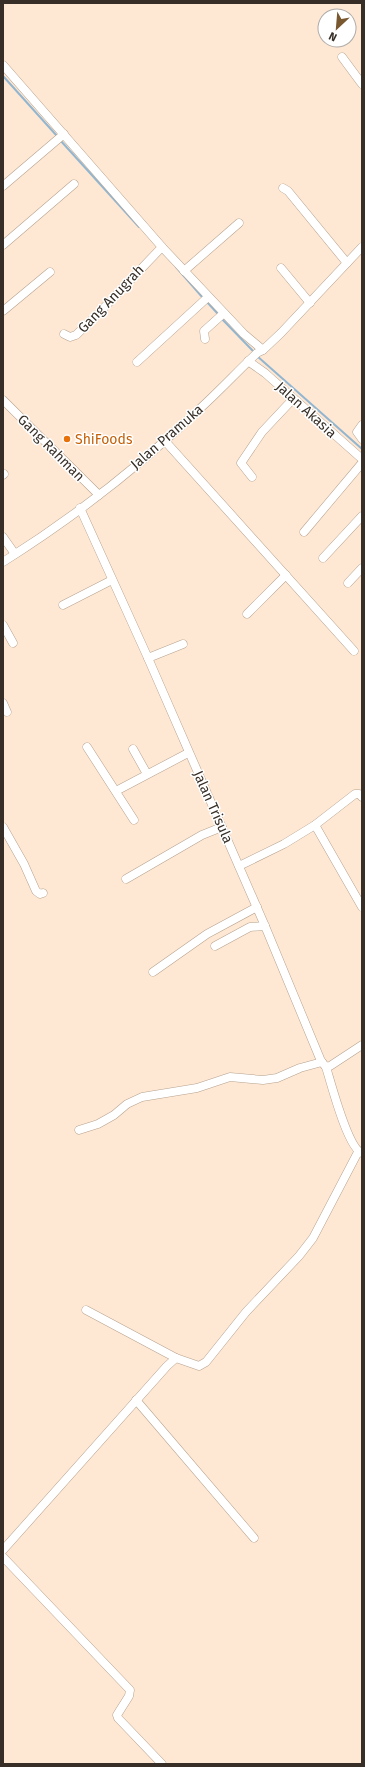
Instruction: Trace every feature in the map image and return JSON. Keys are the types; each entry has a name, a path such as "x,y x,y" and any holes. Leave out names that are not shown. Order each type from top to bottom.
{"street":[{"path":"342,57 362,84"},
{"name":"Jalan Akasia","path":"3,65 64,134 159,249 184,271 204,300 220,316 244,334 255,355 293,399 362,459"},
{"path":"3,186 64,134"},
{"path":"3,245 74,184"},
{"path":"283,188 288,191 347,263"},
{"path":"184,271 239,223"},
{"name":"Jalan Pramuka","path":"3,562 99,495 165,441 310,303 362,247"},
{"name":"Gang Anugrah","path":"64,334 70,337 76,335 97,315 159,249"},
{"path":"281,268 310,303"},
{"path":"3,311 50,272"},
{"path":"137,362 204,300"},
{"path":"205,339 204,331 220,316"},
{"path":"252,477 241,463 262,432 293,399"},
{"name":"Gang Rahman","path":"3,400 99,495"},
{"path":"362,425 357,432 362,439"},
{"path":"165,441 354,651"},
{"path":"304,532 362,463"},
{"name":"Jalan Trisula","path":"80,508 148,658 257,907 324,1064 347,1133 360,1153"},
{"path":"323,558 362,516"},
{"path":"3,537 15,554"},
{"path":"348,583 362,568"},
{"path":"247,614 286,576"},
{"path":"63,604 112,580"},
{"path":"3,625 12,643"},
{"path":"148,658 183,644"},
{"path":"3,703 7,712"},
{"path":"87,747 134,820"},
{"path":"134,749 147,774"},
{"path":"116,791 188,752"},
{"path":"239,866 284,844 315,825 355,794 359,794 362,797"},
{"path":"315,825 362,907"},
{"path":"3,827 24,864 36,891 40,894 43,893"},
{"path":"126,878 202,834 222,827"},
{"path":"153,972 207,934 257,907"},
{"path":"215,946 250,927 265,926"},
{"path":"79,1130 98,1124 114,1115 127,1104 142,1097 197,1088 230,1077 263,1080 277,1078 324,1064 330,1066 362,1045"},
{"path":"86,1310 172,1361 199,1366 206,1362 246,1312 299,1256 313,1238 360,1153"},
{"path":"3,1550 172,1361"},
{"path":"136,1400 254,1538"},
{"path":"3,1557 130,1690 129,1696 117,1715 118,1718 162,1764"}],"waterway":[{"path":"3,76 57,136"},
{"path":"60,140 139,227"},
{"path":"176,267 203,298"},
{"path":"206,301 218,314"},
{"path":"221,318 254,352"},
{"path":"257,356 362,449"}],"place":[{"name":"ShiFoods","path":"67,439"}]}
